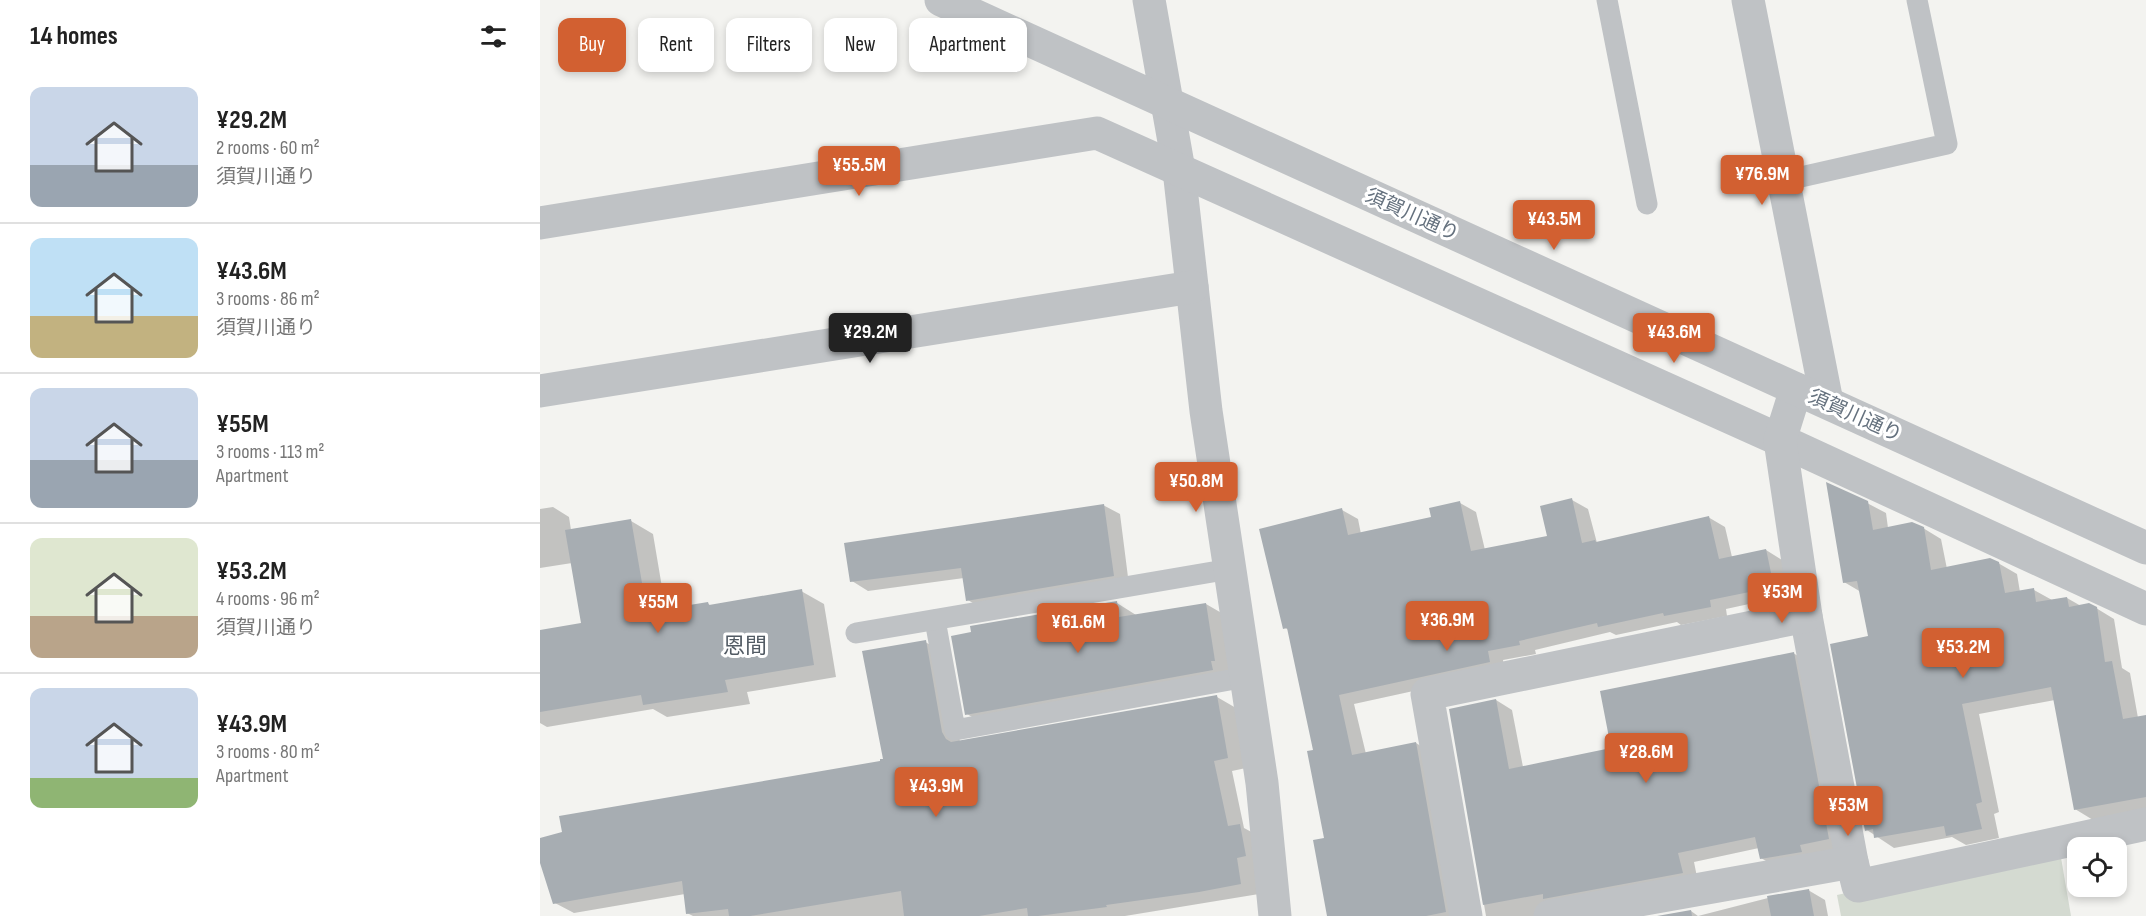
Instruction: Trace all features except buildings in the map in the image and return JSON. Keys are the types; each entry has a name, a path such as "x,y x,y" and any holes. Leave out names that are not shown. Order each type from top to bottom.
{"street":[{"name":"須賀川通り","path":"941,0 2146,548"},
{"path":"1149,0 1179,170 1206,411 1262,783 1275,916"},
{"path":"1748,0 1827,402"},
{"path":"540,223 1097,133 1780,440 2146,609"},
{"path":"540,391 1192,286"},
{"path":"1796,389 1780,440 1806,616 1858,886 2146,824"},
{"path":"1466,916 1427,694 1806,616"},
{"path":"1550,916 1609,910 1852,862"}],"lane":[{"path":"1607,0 1647,204"},
{"path":"1783,181 1947,144 1917,0"},
{"path":"856,633 1230,569"},
{"path":"935,620 955,729 1246,677"}],"shaded area":[{"path":"2059,846 2071,916 1841,916 1837,895"}],"district":[{"name":"恩間","path":"745,646"}]}
